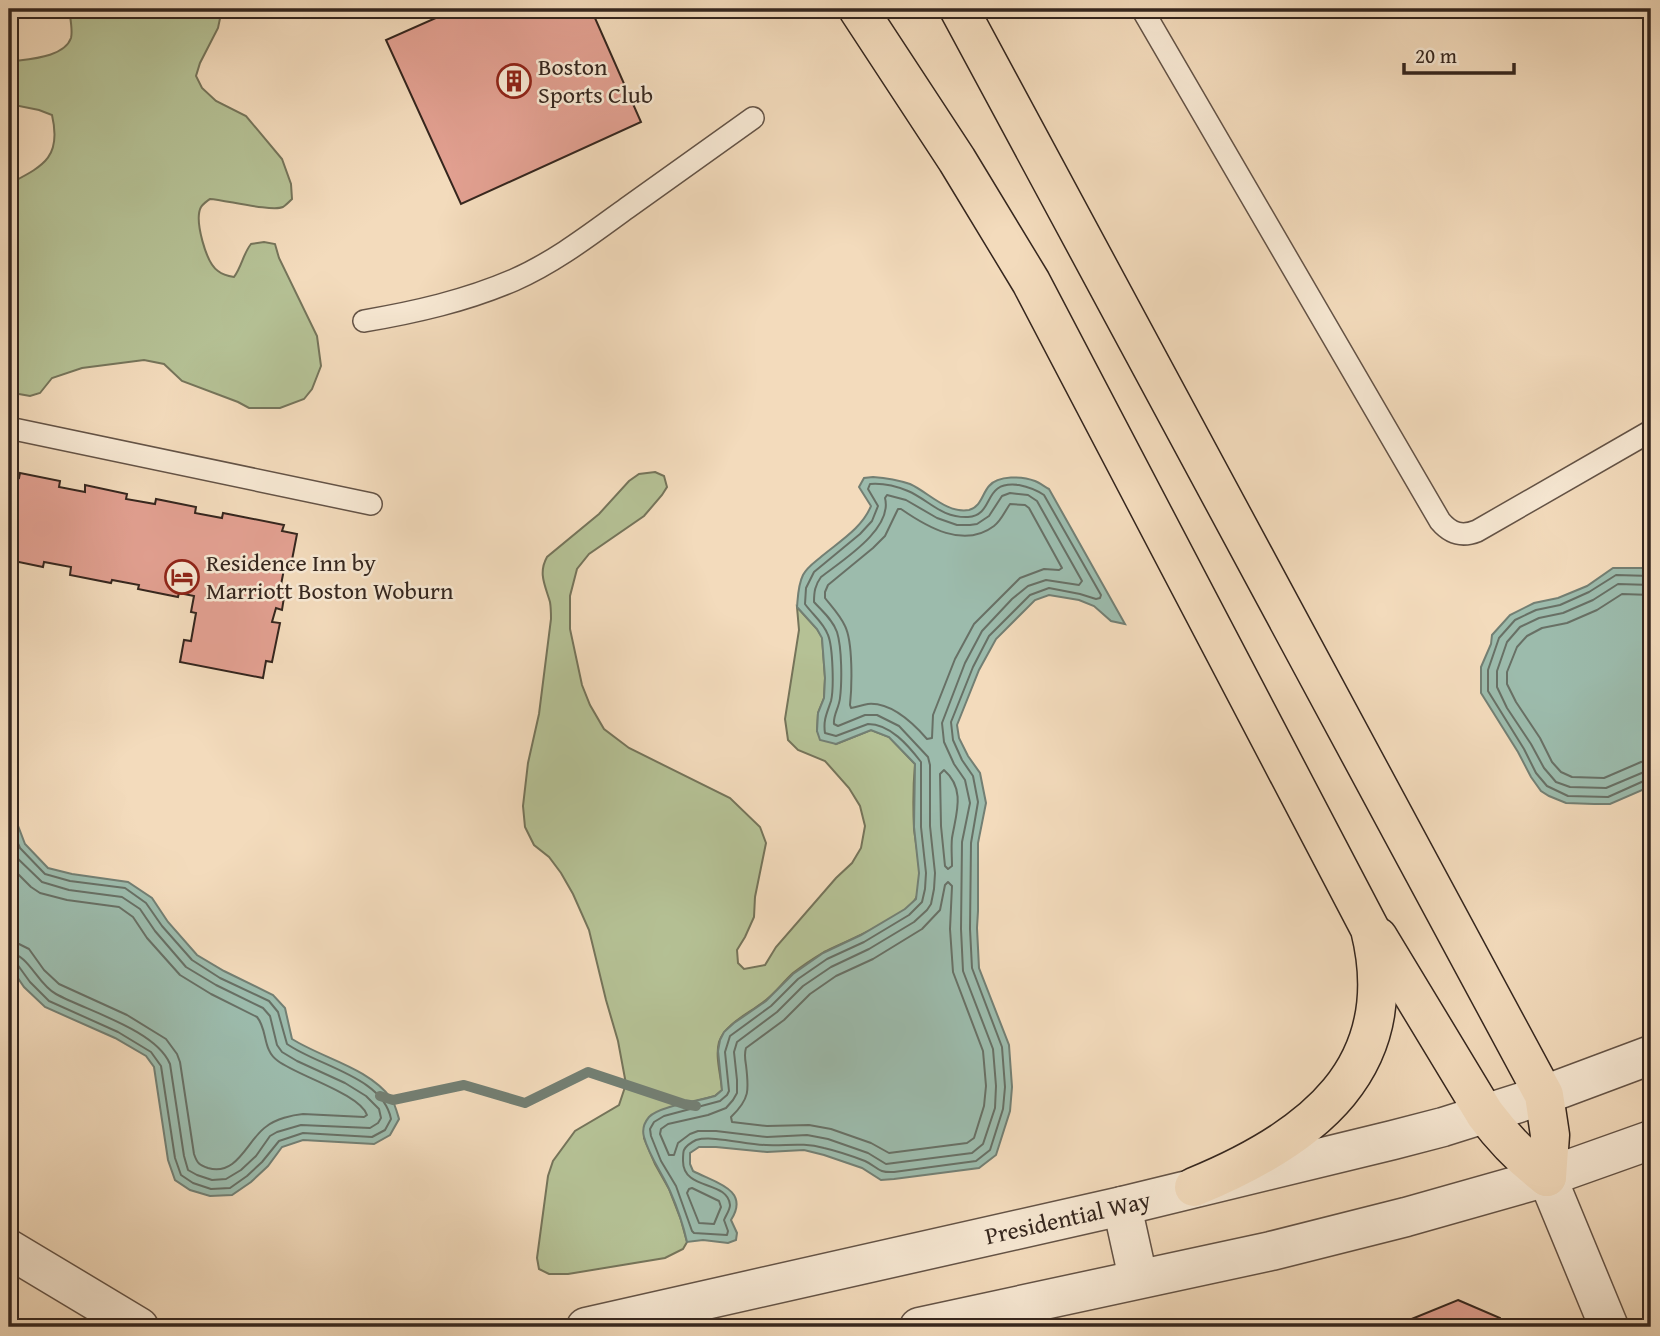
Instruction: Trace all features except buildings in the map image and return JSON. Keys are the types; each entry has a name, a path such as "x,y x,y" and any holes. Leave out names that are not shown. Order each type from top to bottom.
{"highway":[{"path":"858,9 957,160 1031,282 1361,909 1485,1114 1514,1150 1547,1177"},
{"path":"959,9 1544,1095 1550,1135 1547,1177"},
{"path":"1194,1188 1246,1164 1296,1132 1324,1110 1355,1070 1373,1027 1378,988 1375,949 1361,909"}],"street":[{"name":"Presidential Way","path":"586,1327 1122,1206 1393,1140 1544,1095 1651,1055"},
{"path":"919,1327 1285,1247 1406,1217 1547,1177 1651,1140"},
{"path":"1547,1177 1609,1327"},
{"path":"1122,1206 1139,1278"},
{"path":"9,1249 128,1322"}],"lane":[{"path":"1143,9 1447,529 1462,535 1477,531 1651,431"},
{"path":"364,321 438,307 478,295 516,279 588,236 753,118"},
{"path":"9,428 371,504"}],"green space":[{"path":"69,9 222,9 218,28 196,76 202,88 216,101 246,116 282,159 291,184 292,199 283,207 277,208 210,199 201,207 199,213 200,231 209,259 218,271 232,277 237,273 251,244 275,244 279,258 317,336 321,366 312,389 304,399 280,408 249,408 182,381 164,364 144,360 82,368 52,378 40,393 30,396 19,394 10,388 9,184 47,159 52,151 54,130 52,115 9,104 9,62 53,54 67,45 72,35"},
{"path":"655,472 664,476 667,487 662,495 644,516 589,554 577,569 570,596 570,629 582,685 604,729 629,748 730,798 760,827 766,843 755,897 754,917 737,950 738,963 744,969 765,965 776,947 852,863 861,848 865,826 860,806 849,788 825,761 798,750 788,740 785,719 799,630 797,607 822,637 824,698 818,713 817,731 836,744 871,730 889,737 915,764 913,813 918,854 918,891 916,898 900,913 824,952 800,968 766,1000 726,1030 718,1048 722,1090 715,1096 662,1110 644,1138 681,1220 687,1242 683,1249 665,1258 568,1274 549,1274 539,1269 537,1258 548,1176 553,1161 575,1131 619,1105 626,1084 618,1041 589,930 561,873 549,857 534,845 525,827 523,806 528,763 539,714 551,619 543,568 547,557 599,514 629,481 639,474"}],"water":[{"path":"873,477 910,484 945,506 961,510 976,506 993,482 1004,478 1018,477 1041,484 1049,489 1125,624 1111,621 1094,606 1079,600 1049,595 1035,600 996,639 979,670 957,725 959,738 980,773 986,803 978,843 979,968 1009,1045 1012,1087 1010,1111 996,1155 979,1168 894,1179 881,1180 862,1168 804,1150 767,1152 699,1147 690,1153 693,1171 719,1183 733,1194 736,1209 731,1220 737,1233 736,1240 728,1243 703,1240 687,1242 673,1197 646,1144 643,1132 647,1119 662,1110 715,1096 722,1090 718,1051 724,1032 766,1001 793,974 823,953 861,935 905,909 916,899 919,873 914,827 915,764 889,737 871,730 836,744 820,740 817,731 818,713 824,698 825,678 822,638 797,607 799,587 805,572 850,534 867,514 871,506 859,487 864,478"},
{"path":"1613,568 1651,570 1651,784 1610,804 1566,803 1541,791 1531,777 1481,693 1481,667 1492,635 1510,615 1534,603 1558,598 1587,586"},
{"path":"9,802 25,844 48,868 128,882 152,898 168,922 197,955 273,995 285,1008 292,1039 358,1071 381,1087 392,1100 399,1119 390,1135 374,1144 303,1140 282,1147 268,1166 232,1195 210,1196 190,1190 175,1180 168,1160 154,1067 146,1056 115,1038 45,1007 24,987 9,965"}],"waterway":[{"path":"380,1096 393,1100 464,1085 525,1103 588,1072 696,1106"}],"place":[{"name":"Boston Sports Club","path":"514,81"},
{"name":"Residence Inn by Marriott Boston Woburn","path":"182,577"}]}
